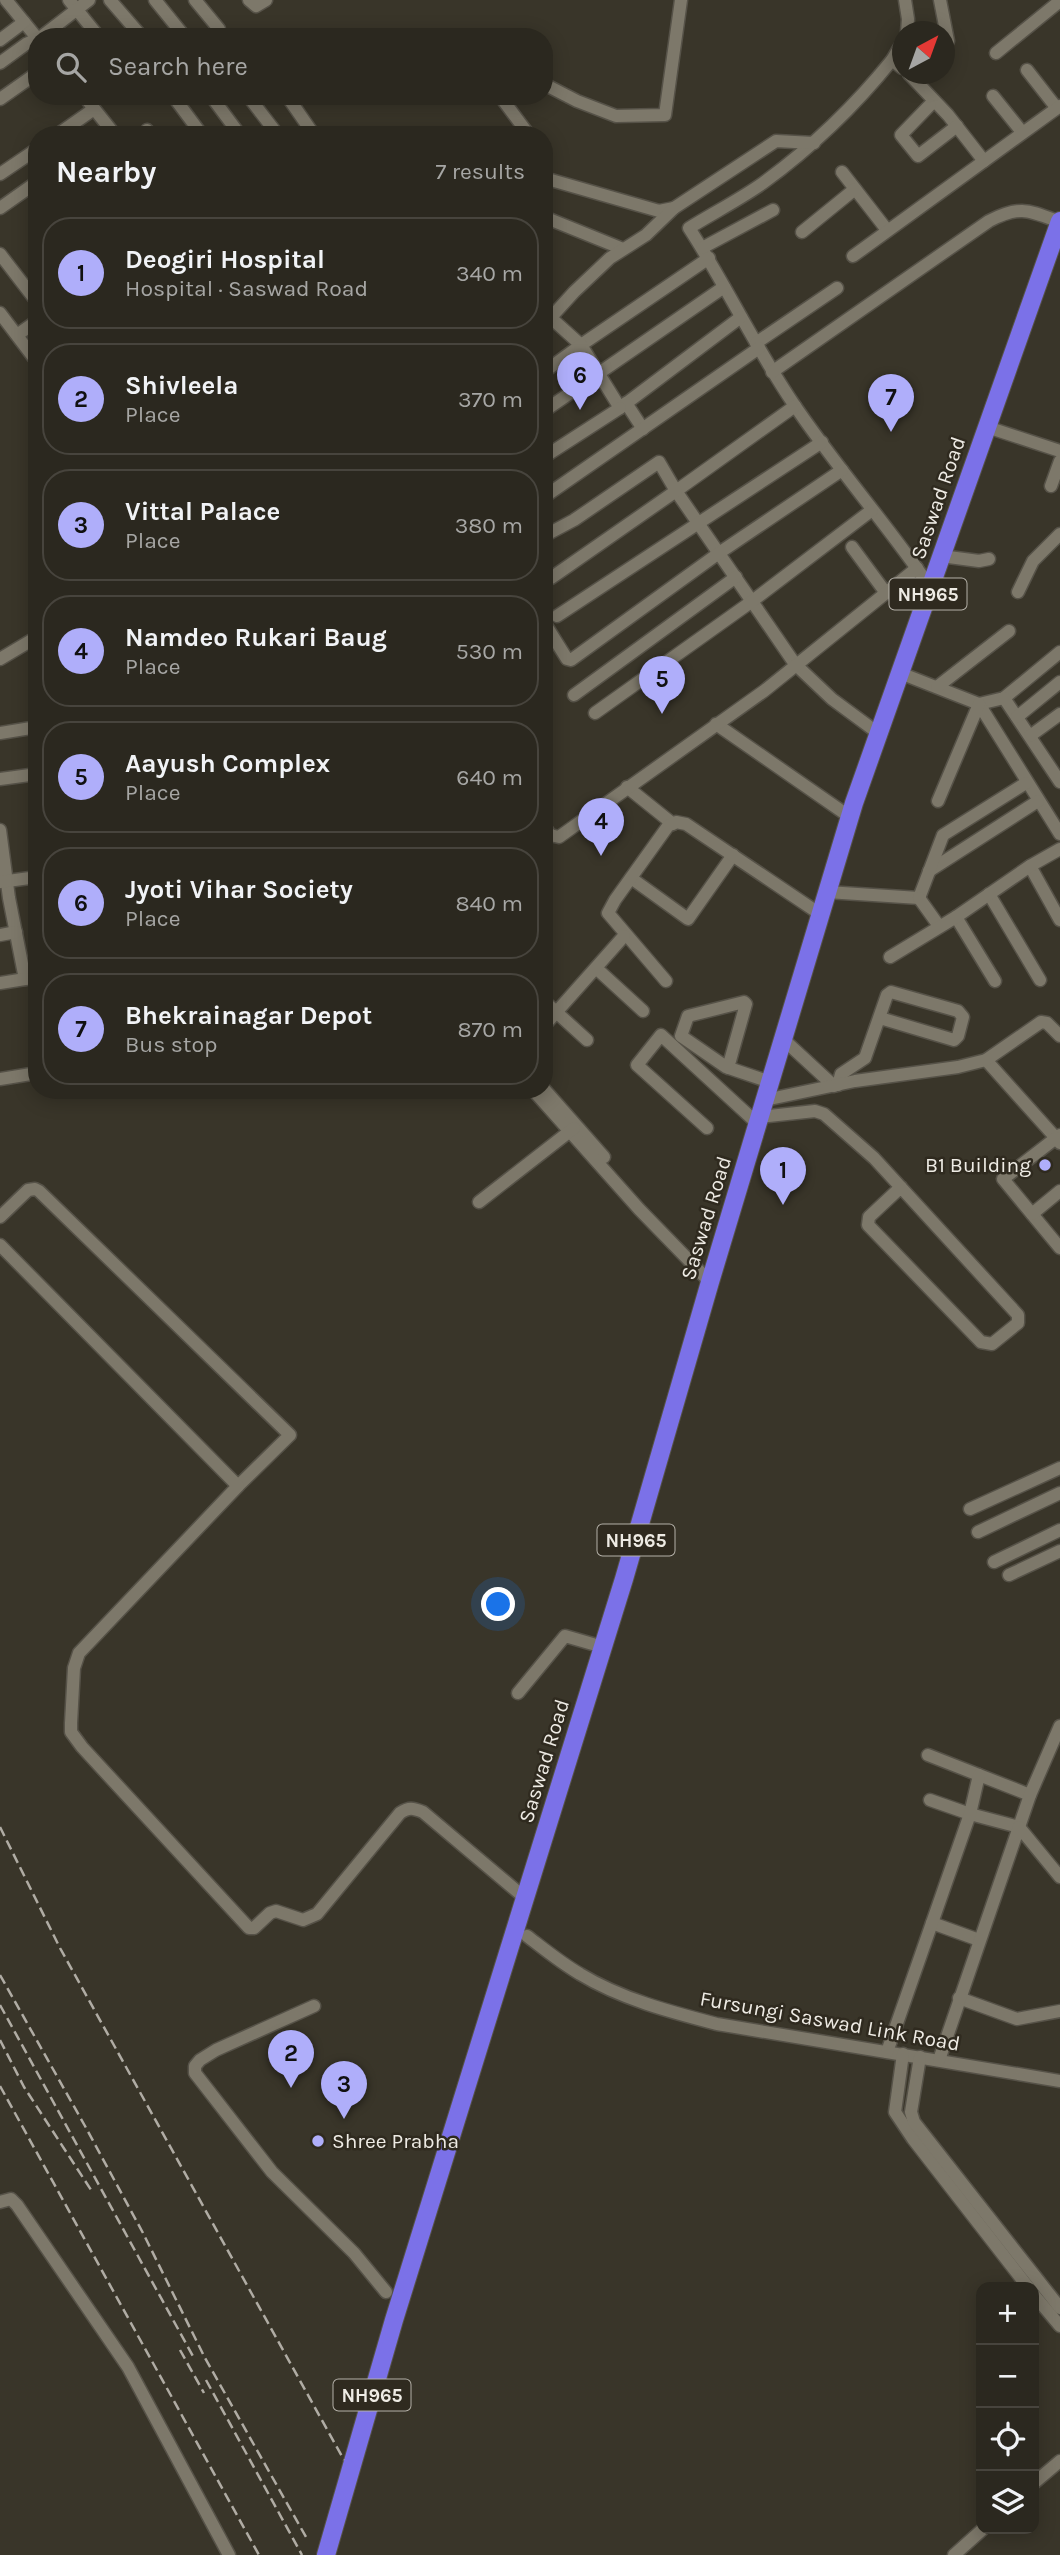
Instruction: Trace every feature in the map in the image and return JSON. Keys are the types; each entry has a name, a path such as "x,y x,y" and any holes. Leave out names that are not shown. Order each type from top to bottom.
{"highway":[{"name":"Saswad Road","path":"326,2555 420,2236 603,1647 850,817 1059,228"}],"street":[{"path":"2,0 29,28"},
{"path":"49,28 73,5 89,0"},
{"path":"110,0 134,28"},
{"path":"155,0 178,28"},
{"path":"195,0 218,28"},
{"path":"249,0 256,6 266,0"},
{"path":"553,89 617,116 665,115 681,0"},
{"path":"905,0 908,21"},
{"path":"940,0 944,21"},
{"path":"996,53 1060,1"},
{"path":"73,5 92,28"},
{"path":"0,40 24,22"},
{"path":"0,63 28,43"},
{"path":"891,60 863,96 814,143 761,184 689,228 772,372 930,587"},
{"path":"853,256 1058,106 1027,70"},
{"path":"0,99 28,79"},
{"path":"918,84 957,126 984,161"},
{"path":"993,96 1022,132"},
{"path":"91,105 109,126"},
{"path":"180,105 195,126"},
{"path":"218,105 233,126"},
{"path":"255,105 271,126"},
{"path":"293,105 308,126"},
{"path":"507,105 522,126"},
{"path":"930,105 901,135 918,156 957,126"},
{"path":"70,126 94,109"},
{"path":"553,316 574,292 623,249 646,235 674,208 776,141 814,143"},
{"path":"0,174 28,155"},
{"path":"842,172 887,230"},
{"path":"553,181 659,211 674,208"},
{"path":"0,208 28,188"},
{"path":"802,232 855,189"},
{"path":"553,365 705,253 774,210"},
{"path":"772,372 999,216 1009,211 1023,210 1059,228"},
{"path":"553,221 623,249"},
{"path":"0,254 28,290"},
{"path":"553,405 724,287"},
{"path":"553,491 837,288"},
{"path":"0,313 28,350"},
{"path":"553,451 623,406 741,317"},
{"path":"553,320 581,345 623,406 643,429"},
{"path":"17,335 28,327"},
{"path":"553,577 795,406"},
{"path":"987,427 1060,451"},
{"path":"556,616 822,442"},
{"path":"1051,486 1060,461"},
{"path":"553,531 574,520 659,462 795,664 832,699 878,733"},
{"path":"553,637 566,659 571,660 842,470"},
{"path":"596,713 751,602 872,510"},
{"path":"1018,592 1033,561 1060,534"},
{"path":"852,547 886,593"},
{"path":"942,556 979,561 989,559"},
{"path":"553,836 559,837 764,691 917,568"},
{"path":"574,695 736,577"},
{"path":"937,687 1009,631"},
{"path":"0,659 28,642"},
{"path":"900,673 979,704 1004,698 1060,652"},
{"path":"1017,717 1060,682"},
{"path":"1004,698 1030,736 1055,763 1060,782"},
{"path":"979,704 1060,834"},
{"path":"938,801 979,704"},
{"path":"1030,736 1060,714"},
{"path":"716,724 850,817"},
{"path":"0,733 28,728"},
{"path":"0,779 28,775"},
{"path":"919,898 940,841 947,830 1027,783"},
{"path":"627,788 673,824"},
{"path":"929,871 1038,801"},
{"path":"666,981 608,913 667,826 686,824 820,914"},
{"path":"0,831 3,882 28,969"},
{"path":"890,957 1060,849"},
{"path":"631,878 688,919 733,855"},
{"path":"1030,866 1060,919"},
{"path":"3,882 28,878"},
{"path":"827,892 919,898"},
{"path":"989,894 1040,980"},
{"path":"919,898 939,926"},
{"path":"956,917 995,981"},
{"path":"0,935 16,932"},
{"path":"553,1016 624,936"},
{"path":"596,968 643,1011"},
{"path":"0,983 28,978"},
{"path":"836,1085 841,1074 865,1058 887,995 894,991 958,1011 963,1017 958,1036 954,1040 880,1018"},
{"path":"728,1068 746,1004 744,1002 688,1016 681,1034 728,1068 770,1082"},
{"path":"553,1009 587,1040"},
{"path":"761,1114 836,1085 958,1067 986,1059 1041,1022 1047,1023 1060,1036"},
{"path":"707,1128 637,1065 662,1034 761,1114 815,1111 824,1114 874,1158 901,1187 1018,1315 1018,1323 992,1344 981,1342 868,1225 869,1217 901,1187"},
{"path":"783,1039 836,1085"},
{"path":"986,1059 1059,1138 1003,1179 1060,1248"},
{"path":"0,1079 28,1074"},
{"path":"542,1099 672,1234 711,1279"},
{"path":"551,1099 573,1129"},
{"path":"479,1202 573,1129"},
{"path":"0,1217 28,1190 39,1191 290,1436 79,1653 74,1668 71,1723 75,1738 249,1927 254,1928 276,1911 303,1920 312,1918 407,1808 423,1812 525,1898"},
{"path":"1032,1214 1060,1191"},
{"path":"0,1245 239,1486"},
{"path":"970,1509 1060,1468"},
{"path":"978,1532 1060,1493"},
{"path":"994,1562 1060,1530"},
{"path":"1009,1575 1060,1551"},
{"path":"518,1693 565,1636 603,1647"},
{"path":"939,2060 1030,1795 1058,1735"},
{"path":"928,1755 1030,1795"},
{"path":"887,2052 970,1814 979,1774"},
{"path":"930,1800 1018,1828 1060,1877"},
{"path":"932,1923 979,1940"},
{"name":"Fursungi Saswad Link Road","path":"527,1936 580,1975 628,1997 717,2024 1060,2081"},
{"path":"959,1998 1017,2019 1060,2011"},
{"path":"314,2006 216,2050 200,2060 195,2066 195,2073 272,2172 354,2253 386,2292"},
{"path":"903,2054 895,2112 1024,2282"},
{"path":"920,2057 911,2112 914,2122 1060,2308"},
{"path":"0,2202 11,2199 17,2205 128,2367 229,2555"},
{"path":"1039,2301 1060,2326"},
{"path":"1039,2480 1058,2467"},
{"path":"954,2555 977,2534"}],"railway":[{"path":"0,1827 60,1948 344,2460"},
{"path":"0,1975 143,2233 205,2358 306,2537"},
{"path":"0,2005 194,2358"},
{"path":"0,2040 24,2087 93,2193"},
{"path":"0,2086 259,2555"},
{"path":"180,2350 204,2393"},
{"path":"206,2380 302,2555"}],"place":[{"name":"Jyoti Vihar Society","path":"580,410"},
{"name":"Bhekrainagar Depot","path":"891,432"},
{"name":"Aayush Complex","path":"662,714"},
{"name":"Namdeo Rukari Baug","path":"601,856"},
{"name":"B1 Building","path":"1045,1165"},
{"name":"Deogiri Hospital","path":"783,1205"},
{"name":"Shivleela","path":"291,2088"},
{"name":"Vittal Palace","path":"344,2119"},
{"name":"Shree Prabha","path":"318,2141"}]}
